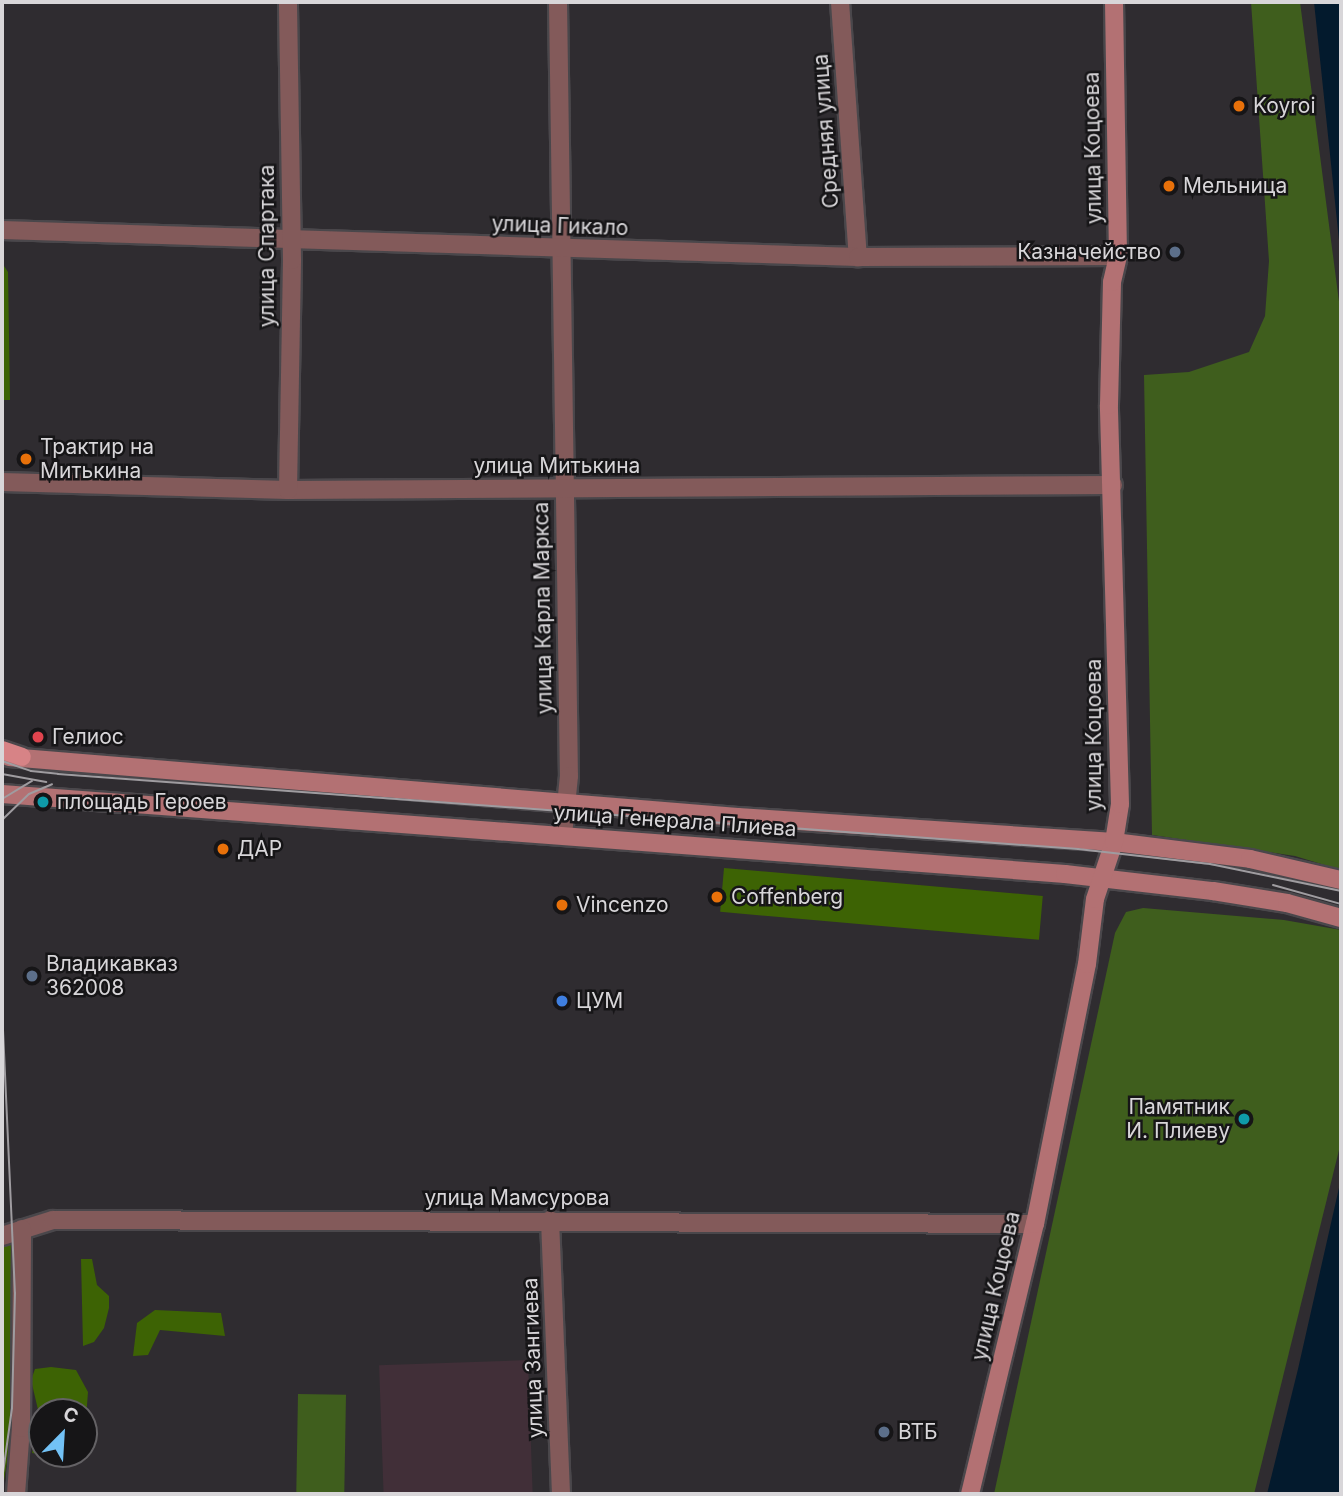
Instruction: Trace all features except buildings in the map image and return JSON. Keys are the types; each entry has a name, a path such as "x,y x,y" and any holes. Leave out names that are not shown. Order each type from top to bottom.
{"main road":[{"name":"улица Коцоева","path":"970,1494 1035,1224 1087,964 1095,899 1114,842 1120,804 1110,391 1112,282 1118,256 1114,2"},
{"path":"2,750 22,757"},
{"name":"улица Генерала Плиева","path":"2,756 567,803 1114,842 1250,859 1341,880"},
{"name":"улица Генерала Плиева","path":"2,794 563,835 1102,879 1262,899 1341,918"}],"street":[{"name":"улица Спартака","path":"288,2 291,241 288,490"},
{"name":"улица Карла Маркса","path":"558,2 567,803 563,835"},
{"name":"Средняя улица","path":"840,2 858,257"},
{"name":"улица Гикало","path":"2,230 858,257 1118,256"},
{"name":"улица Митькина","path":"2,482 288,490 1113,485"},
{"name":"улица Мамсурова","path":"2,1236 53,1220 1035,1224"},
{"name":"улица Зангиева","path":"550,1220 561,1494"},
{"path":"16,1494 21,1428 22,1229"}],"shaded area":[{"path":"528,1360 533,1494 384,1494 379,1365"}],"green space":[{"path":"1251,2 1300,2 1341,317 1341,870 1295,856 1152,835 1144,375 1189,372 1249,352 1265,316 1269,261"},
{"path":"2,263 8,272 10,400 2,400"},
{"path":"724,868 1043,896 1039,940 720,912"},
{"path":"1143,908 1284,920 1341,930 1341,1142 1254,1494 994,1494 1115,933 1126,912"},
{"path":"2,1241 17,1241 16,1403 2,1494"},
{"path":"81,1259 92,1259 97,1285 109,1296 104,1328 94,1342 83,1346"},
{"path":"155,1310 221,1313 225,1336 160,1330 148,1355 133,1356 137,1323"},
{"path":"51,1367 76,1370 88,1392 88,1398 35,1398 31,1380 35,1369"},
{"path":"298,1394 346,1395 344,1494 296,1494"}],"water":[{"path":"1314,2 1341,2 1341,259"},
{"path":"1341,1179 1341,1494 1267,1494 1298,1369"}],"tram line":[{"path":"2,761 31,771 58,774 1078,849 1210,864 1341,891"},
{"path":"2,774 46,782"},
{"path":"2,799 32,781"},
{"path":"2,820 29,794 52,784"},
{"path":"1273,885 1341,904"},
{"path":"2,1008 15,1293 12,1408 2,1480"},
{"path":"2,1274 2,1395"}],"place":[{"name":"Koyroi","path":"1239,106"},
{"name":"Мельница","path":"1169,186"},
{"name":"Казначейство","path":"1175,252"},
{"name":"Трактир на Митькина","path":"26,459"},
{"name":"Гелиос","path":"38,737"},
{"name":"площадь Героев","path":"43,802"},
{"name":"ДАР","path":"223,849"},
{"name":"Coffenberg","path":"717,897"},
{"name":"Vincenzo","path":"562,905"},
{"name":"Владикавказ 362008","path":"32,976"},
{"name":"ЦУМ","path":"562,1001"},
{"name":"Памятник И. Плиеву","path":"1244,1119"},
{"name":"ВТБ","path":"884,1432"}]}
